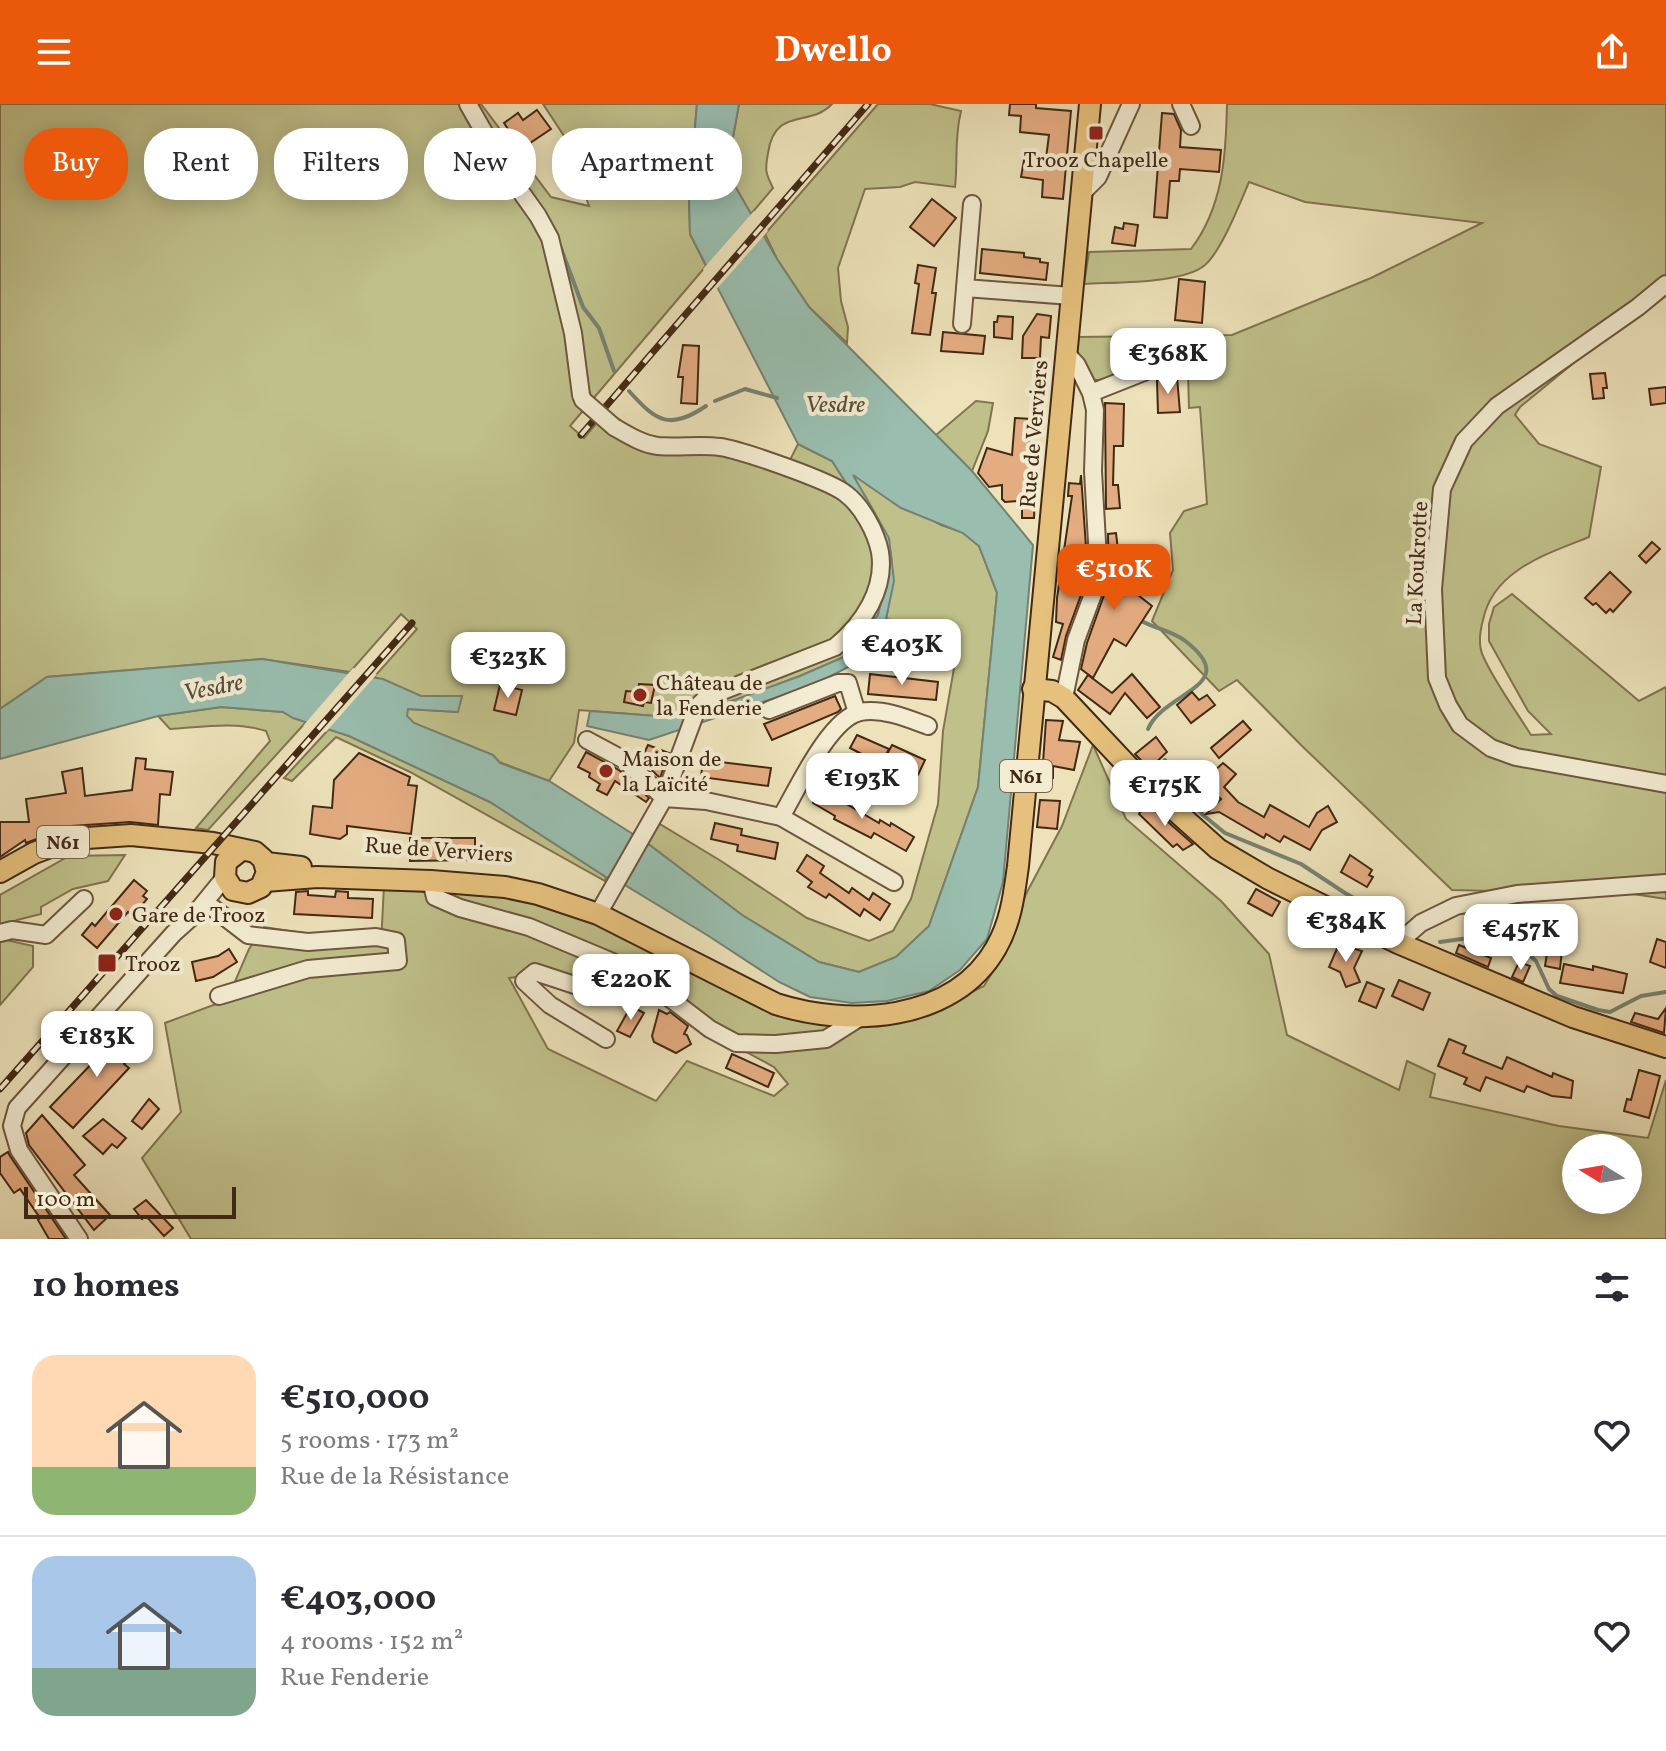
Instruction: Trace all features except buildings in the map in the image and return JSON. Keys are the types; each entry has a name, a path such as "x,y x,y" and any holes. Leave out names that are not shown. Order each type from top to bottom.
{"main road":[{"name":"Rue de Verviers","path":"266,872 318,867 488,872 544,884 605,901 768,991 820,1013 859,1018 908,1010 939,999 961,986 983,966 995,950 1012,907 1090,104"},
{"path":"1033,689 1052,691 1064,698 1142,781 1218,849 1308,900 1398,943 1573,1017 1666,1047"},
{"name":"N61","path":"0,872 34,853 61,843 131,835 213,843 255,852 266,872"},
{"name":"N61","path":"0,884 44,860 65,852 98,846 188,851 213,858 233,890 248,893"},
{"path":"224,873 231,855 240,851"},
{"name":"Rue de Verviers","path":"266,872 505,887 605,901"},
{"path":"248,893 255,891 266,872"}],"street":[{"path":"468,104 506,171 550,238 573,333 583,400 614,427 636,440 657,446 716,447 783,462 846,493 856,504 878,544 883,569 871,603 852,633 835,647 707,697 698,706 664,798 605,901"},
{"path":"1081,194 1098,177 1131,104"},
{"path":"1181,104 1191,126"},
{"path":"962,324 972,204"},
{"name":"La Koukrotte","path":"1666,284 1497,406 1464,441 1442,489 1433,589 1437,678 1460,725 1491,748 1516,757 1666,784"},
{"path":"965,288 1071,296"},
{"path":"1064,698 1076,640 1098,582 1093,471 1095,410 1091,393 1077,365 1065,352"},
{"path":"1091,393 1149,370 1173,367"},
{"path":"769,710 838,683 848,683 857,713"},
{"path":"781,817 835,728 857,713 894,714 928,726"},
{"path":"587,740 626,761 664,798 706,801 781,817 894,882"},
{"path":"79,1239 6,1130 17,1108 174,933 194,915 224,873"},
{"path":"431,881 435,897 460,908 529,927 622,966 710,1029 736,1043 776,1044 826,1039 859,1018"},
{"path":"1398,943 1421,923 1456,906 1517,894 1666,883"},
{"path":"174,933 237,895 248,893"},
{"path":"6,932 46,935 84,899"},
{"path":"213,908 248,935 308,942 376,937 396,941 398,961 308,969 219,996"},
{"path":"606,1039 550,1005 524,981 535,972 608,996 629,993 644,980"}],"green space":[{"path":"0,104 481,104 499,128 424,128 424,200 536,200 536,177 552,200 589,206 587,200 689,200 690,234 706,266 570,426 584,438 606,412 638,438 788,464 798,444 832,461 883,540 887,579 878,615 844,657 735,700 670,717 579,710 574,743 549,781 413,723 407,716 407,709 457,712 462,696 421,696 374,677 417,629 401,614 350,672 262,659 47,677 0,709"},
{"path":"543,104 697,104 695,128 559,128"},
{"path":"739,104 832,104 823,111 786,123 778,129 772,138 766,163 773,188 751,214 742,198 742,128 735,128"},
{"path":"878,104 930,104 961,111 955,187 915,182 900,187 865,189 838,268 841,301 848,327 847,343 809,307 777,259 765,234"},
{"path":"1227,104 1666,104 1666,287 1520,407 1515,415 1539,444 1601,467 1589,537 1540,558 1510,576 1489,603 1480,638 1481,652 1488,666 1531,735 1551,734 1528,711 1489,641 1489,624 1494,607 1512,594 1639,701 1666,687 1666,899 1633,894 1452,890 1237,680 1219,691 1152,621 1173,570 1170,533 1184,511 1207,504 1200,407 1189,408 1188,372 1098,380 1074,379 1077,337 1232,335 1371,278 1482,223 1305,202 1249,182 1224,238 1205,265 1181,276 1165,279 1084,284 1089,252 1191,249 1210,216 1221,180"},
{"path":"976,401 993,403 988,431 972,471 936,435"},
{"path":"852,474 941,525 962,532 979,546 997,593 978,787 929,926 896,957 859,972 819,962 742,915 647,843 658,823 807,918 869,941 893,931 911,899 938,804 943,731 960,634 886,619 892,574 888,542"},
{"path":"221,707 283,712 306,722 208,830 196,828 270,741 266,731 230,725 170,729 158,716"},
{"path":"329,729 490,802 606,877 605,881 410,772 336,737 292,781 284,778"},
{"path":"1093,745 1126,819 1221,901 1269,954 1287,1035 1399,1090 1407,1061 1435,1074 1430,1097 1559,1126 1618,1134 1562,1134 1562,1214 1642,1214 1642,1137 1648,1138 1666,1080 1666,1239 191,1239 142,1158 181,1112 165,1023 227,1000 249,949 264,927 381,945 384,885 502,895 589,916 783,1017 849,1029 929,1013 984,986 1005,951 1026,894 1062,826","holes":["551,973 600,992 639,989 774,1067 788,1084 774,1096 687,1061 656,1101 548,1049 509,978"]},
{"path":"125,855 108,881 73,889 41,907 41,914 17,920 6,927 6,940 33,946 33,967 0,1005 0,895 69,856"}],"water":[{"name":"Vesdre","path":"697,104 739,104 735,128 695,128"},
{"name":"Vesdre","path":"742,198 809,307 972,471 1033,545 1003,882 987,939 960,970 929,991 887,1001 852,1003 810,997 779,982 623,884 606,877 490,802 349,736 283,712 221,707 158,716 0,759 0,709 47,677 262,659 383,679 421,696 462,696 458,712 408,709 407,716 414,723 493,755 500,763 549,781 647,843 742,915 819,962 859,972 896,957 929,926 978,787 997,593 979,546 963,533 901,508 853,475 889,538 894,581 886,619 850,666 814,685 649,740 587,726 590,711 670,717 735,700 844,657 878,615 887,579 883,540 832,461 798,444 690,234 689,200"}],"pier":[{"path":"754,211 768,231 714,292 703,269"},
{"path":"353,668 377,674 326,732 303,726"}],"waterway":[{"path":"559,243 583,307 599,328 614,371"},
{"path":"715,401 745,389 777,398"},
{"path":"629,391 647,410 664,419 682,418 706,406"},
{"path":"1138,619 1184,640 1201,655 1206,668 1204,678 1195,688 1157,716 1148,729"},
{"path":"1165,760 1182,791 1203,815 1225,833 1301,864 1396,922"},
{"path":"1440,942 1476,937 1526,952 1536,961 1549,989 1557,996 1598,1010 1610,1012 1641,996 1666,992"}],"railway":[{"path":"581,435 868,104"},
{"path":"0,1089 412,623"}],"place":[{"name":"Trooz Chapelle","path":"1096,133"},
{"name":"Château de la Fenderie","path":"640,695"},
{"name":"Maison de la Laïcité","path":"606,771"},
{"name":"Gare de Trooz","path":"116,914"},
{"name":"Trooz","path":"107,963"}]}
